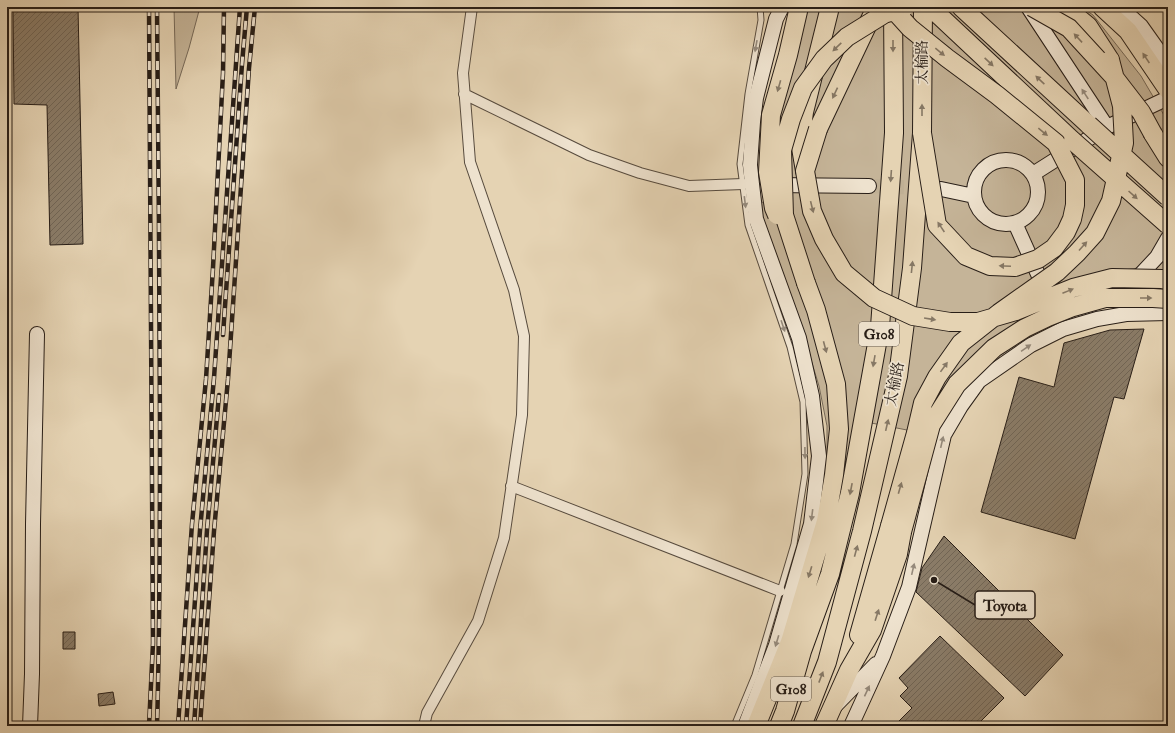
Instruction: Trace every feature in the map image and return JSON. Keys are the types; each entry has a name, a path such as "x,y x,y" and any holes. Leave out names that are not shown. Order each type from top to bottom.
{"highway":[{"path":"799,7 788,56 771,115 768,172 774,208 800,264"},
{"path":"830,7 804,112 800,142 812,211 824,240 844,273 874,298 913,316 950,322 978,322 1016,311 1074,288 1112,278 1168,280"},
{"path":"805,171 818,129 876,7"},
{"path":"892,7 910,28 1056,143 1075,180 1075,205 1072,220 1066,232 1054,248 1038,259 1015,267 990,266 966,256 937,225 922,133"},
{"name":"太榆路","path":"779,726 785,711 802,651 830,574 850,493 880,327 894,133 892,7"},
{"path":"756,726 790,642 826,521 834,475 839,428 836,384 816,310 784,215 782,150 791,119 803,88 824,59 847,37 884,14 906,7"},
{"name":"太榆路","path":"802,726 827,662 862,531 898,376 912,268 922,133 923,7"},
{"path":"930,7 1073,141 1168,225"},
{"path":"961,7 1168,197"},
{"path":"1032,7 1069,28 1114,77 1141,112 1168,158"},
{"path":"824,726 849,670 872,630 898,554 896,529 916,433 923,403 937,377 961,343 999,313 1057,272 1077,253 1095,233 1111,201 1124,143 1122,106 1110,60 1088,26 1066,7"},
{"path":"1102,7 1128,31 1168,90"},
{"path":"896,529 931,425 957,384 994,348 1025,328 1073,307 1105,298 1168,299"}],"main road":[{"path":"1028,7 1107,126"},
{"path":"1120,7 1141,26 1168,64"},
{"path":"745,726 776,645 811,524 819,456 812,396 799,338 756,219 747,184 756,98 778,11"},
{"path":"1033,174 1107,126 1168,98"},
{"path":"1005,160 1026,166 1033,174 1038,188 1037,203 1032,212 1024,219 1015,223 1004,224 994,222 984,216 978,207 974,196 975,186 979,175 986,167 995,162 1005,160"},
{"path":"747,184 869,186"},
{"path":"941,189 974,196"},
{"path":"1015,223 1063,330"},
{"path":"1063,330 1128,288 1157,257 1168,238"},
{"path":"851,726 883,656 909,587 944,435 961,406 979,381 1031,344 1063,330 1097,319 1126,314 1168,313"},
{"path":"30,726 37,334"},
{"path":"832,710 883,656"}],"street":[{"path":"424,726 427,713 478,620 504,538 522,415 524,336 514,290 470,162 463,72 472,7"},
{"path":"464,94 589,155 640,173 689,186 747,184"},
{"path":"511,486 780,591"}],"lane":[{"path":"734,726 755,675 794,544 805,474 803,402 790,347 748,225 747,184 740,164 748,94 760,20 760,7"}],"shaded area":[{"path":"174,7 200,7 176,89"},
{"path":"805,7 1081,7 1093,15 1141,76 1168,122 1168,274 1138,268 1078,277 987,344 926,425 907,430 856,420 841,505 818,499 827,461 827,426 819,386 758,203 776,200 775,131"}],"building":[{"path":"13,7 78,7 83,244 50,245 47,105 14,104"},
{"path":"1144,329 1124,399 1114,397 1075,539 981,512 1019,377 1054,387 1064,343 1110,330"},
{"path":"944,536 1063,655 1025,696 916,592 922,568"},
{"path":"63,632 75,632 75,649 63,649"},
{"path":"940,636 1004,698 976,726 894,726 912,708 900,696 908,688 899,678"},
{"path":"113,692 115,704 99,706 98,694"}],"tunnel":[{"path":"869,186 927,188"}],"railway":[{"path":"149,7 153,643 149,726"},
{"path":"157,7 160,426 157,726"},
{"path":"178,726 192,524 206,379 223,73 224,7"},
{"path":"186,726 200,530 214,378 240,7"},
{"path":"223,335 247,7"},
{"path":"200,726 214,531 228,379 249,68 255,7"},
{"path":"194,726 207,530 219,395"}],"place":[{"name":"Toyota","path":"934,580"}]}
